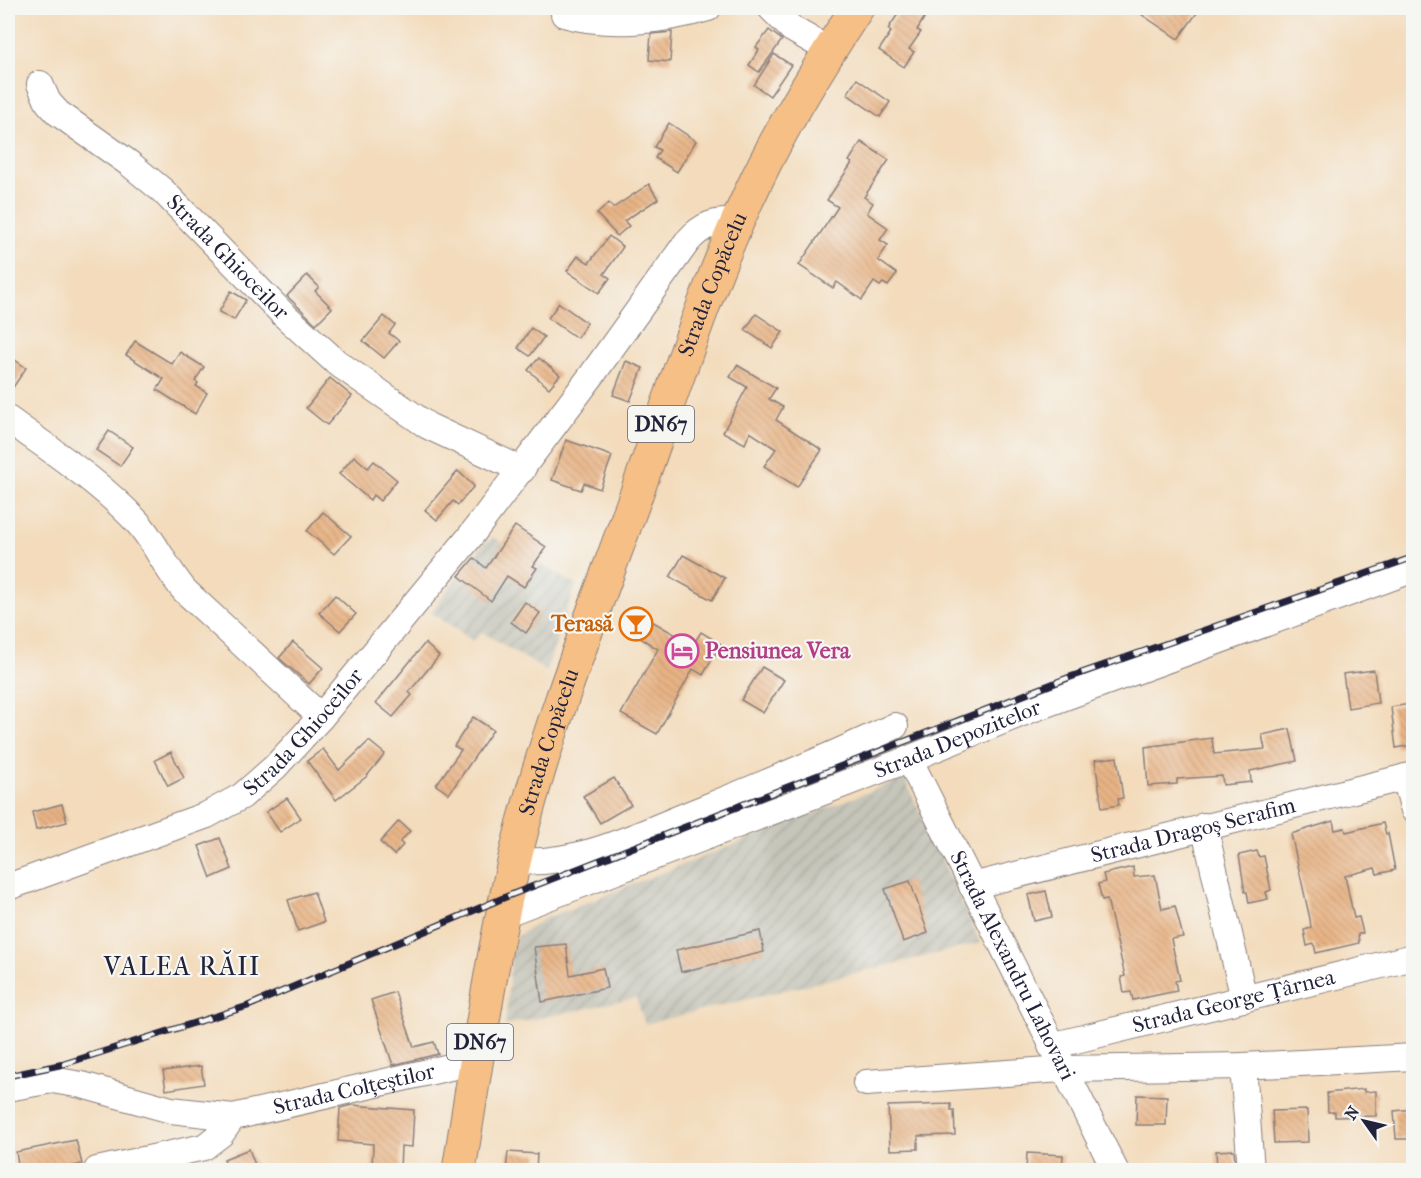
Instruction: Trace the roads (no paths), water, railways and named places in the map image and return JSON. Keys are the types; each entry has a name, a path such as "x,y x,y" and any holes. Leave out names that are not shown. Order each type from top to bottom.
{"main road":[{"name":"Strada Copăcelu","path":"459,1170 476,1061 515,861 539,772 581,647 676,379 737,222 782,131 829,50 857,8"}],"street":[{"path":"564,15 592,22 609,22 690,13 708,8"},
{"path":"770,10 792,29 829,50"},
{"name":"Strada Ghioceilor","path":"40,84 48,102 58,113 130,164 163,191 283,314 336,362 428,426 522,470"},
{"name":"Strada Ghioceilor","path":"8,887 207,815 242,796 275,767 321,717 522,470 693,235 699,228 711,223 737,222"},
{"path":"8,418 115,500 140,525 168,572 185,591 321,717"},
{"name":"Strada Depozitelor","path":"504,914 909,759 1032,709 1413,569"},
{"path":"515,861 543,863 568,860 604,848 806,767 895,726"},
{"name":"Strada Alexandru Lahovari","path":"909,759 1115,1170"},
{"path":"1409,776 1413,810"},
{"name":"Strada Dragoș Serafim","path":"972,886 1409,776"},
{"path":"1204,826 1244,999"},
{"name":"Strada George Țârnea","path":"1051,1046 1413,957"},
{"path":"866,1083 1063,1069 1243,1066 1413,1057"},
{"name":"Strada Colțeștilor","path":"8,1089 52,1080 82,1085 171,1110 233,1117 476,1061"},
{"path":"1243,1066 1251,1170"},
{"path":"97,1170 204,1147 220,1134 233,1117"}],"railway":[{"path":"8,1076 64,1064 248,1006 508,896 1070,677 1414,557"}],"place":[{"name":"Terasă","path":"636,624"},
{"name":"Pensiunea Vera","path":"682,651"}],"district":[{"name":"VALEA RĂII","path":"182,966"}]}
